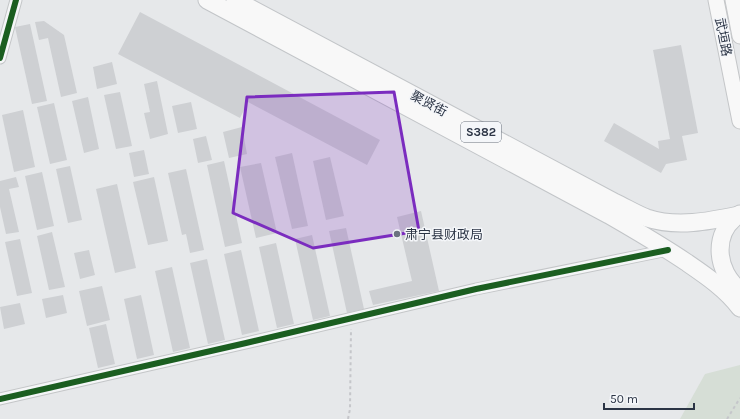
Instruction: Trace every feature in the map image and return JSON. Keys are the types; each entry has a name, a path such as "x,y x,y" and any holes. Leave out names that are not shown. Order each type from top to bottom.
{"main road":[{"name":"聚贤街","path":"207,0 609,215 668,250"},
{"name":"聚贤街","path":"234,0 614,202 648,218 666,222 683,223 703,222 740,214"},
{"name":"武垣路","path":"716,0 740,121"},
{"name":"武垣路","path":"733,0 740,36"},
{"path":"740,214 730,223 722,240 720,255 723,270 728,278 740,290"},
{"path":"668,250 723,270"},
{"name":"S382","path":"668,250 706,275 740,308"}],"street":[{"path":"0,58 16,0"},
{"path":"0,399 476,289 668,250"}],"path":[{"path":"348,419 350,409 351,318"},
{"path":"727,419 740,398"}],"highlighted area":[{"path":"394,92 419,231 313,248 233,213 247,97"}],"shaded area":[{"path":"740,365 740,419 680,419 705,374"}],"building":[{"path":"140,12 380,140 367,165 248,102 240,118 118,54"},
{"path":"44,21 64,35 77,93 61,97 48,38 39,40 35,22"},
{"path":"30,24 47,101 32,104 15,27"},
{"path":"681,45 698,133 682,136 687,160 666,164 661,173 604,141 614,123 659,149 658,141 670,139 653,50"},
{"path":"112,62 117,84 97,89 93,67"},
{"path":"157,81 168,134 150,139 144,113 150,112 144,84"},
{"path":"120,92 132,146 116,149 104,95"},
{"path":"88,97 99,149 84,153 72,101"},
{"path":"191,102 197,129 178,133 172,106"},
{"path":"54,103 67,160 50,164 37,107"},
{"path":"23,110 35,167 14,172 2,115"},
{"path":"242,127 247,154 229,158 223,132"},
{"path":"206,136 212,160 198,163 193,139"},
{"path":"144,150 149,174 134,177 129,153"},
{"path":"292,153 308,226 292,229 275,157"},
{"path":"330,157 344,216 326,220 313,161"},
{"path":"224,161 242,243 225,247 207,165"},
{"path":"261,163 277,233 256,238 240,167"},
{"path":"70,166 82,220 68,223 56,169"},
{"path":"186,169 204,250 190,253 186,234 182,235 168,173"},
{"path":"42,172 54,226 37,230 25,176"},
{"path":"16,177 19,187 9,189 19,232 6,234 0,207 0,181"},
{"path":"154,177 168,241 148,245 133,182"},
{"path":"117,184 136,268 115,273 96,189"},
{"path":"421,211 439,291 373,305 369,291 412,281 397,217"},
{"path":"346,228 364,309 347,313 329,231"},
{"path":"52,232 65,287 49,290 37,236"},
{"path":"312,235 330,316 313,320 295,239"},
{"path":"20,239 32,293 17,296 5,242"},
{"path":"276,243 294,324 277,328 259,247"},
{"path":"89,250 95,275 80,279 74,253"},
{"path":"241,250 259,331 242,335 224,254"},
{"path":"207,259 225,340 208,344 190,263"},
{"path":"172,267 190,348 173,352 155,271"},
{"path":"102,286 110,320 87,326 79,291"},
{"path":"63,295 67,313 46,318 42,299"},
{"path":"141,295 154,355 137,359 124,299"},
{"path":"20,303 25,324 4,329 0,307"},
{"path":"106,324 115,364 98,368 89,328"}],"cycle path":[{"path":"0,58 16,0"},
{"path":"0,399 476,289 668,250"}],"place":[{"name":"肃宁县财政局","path":"397,234"}]}
